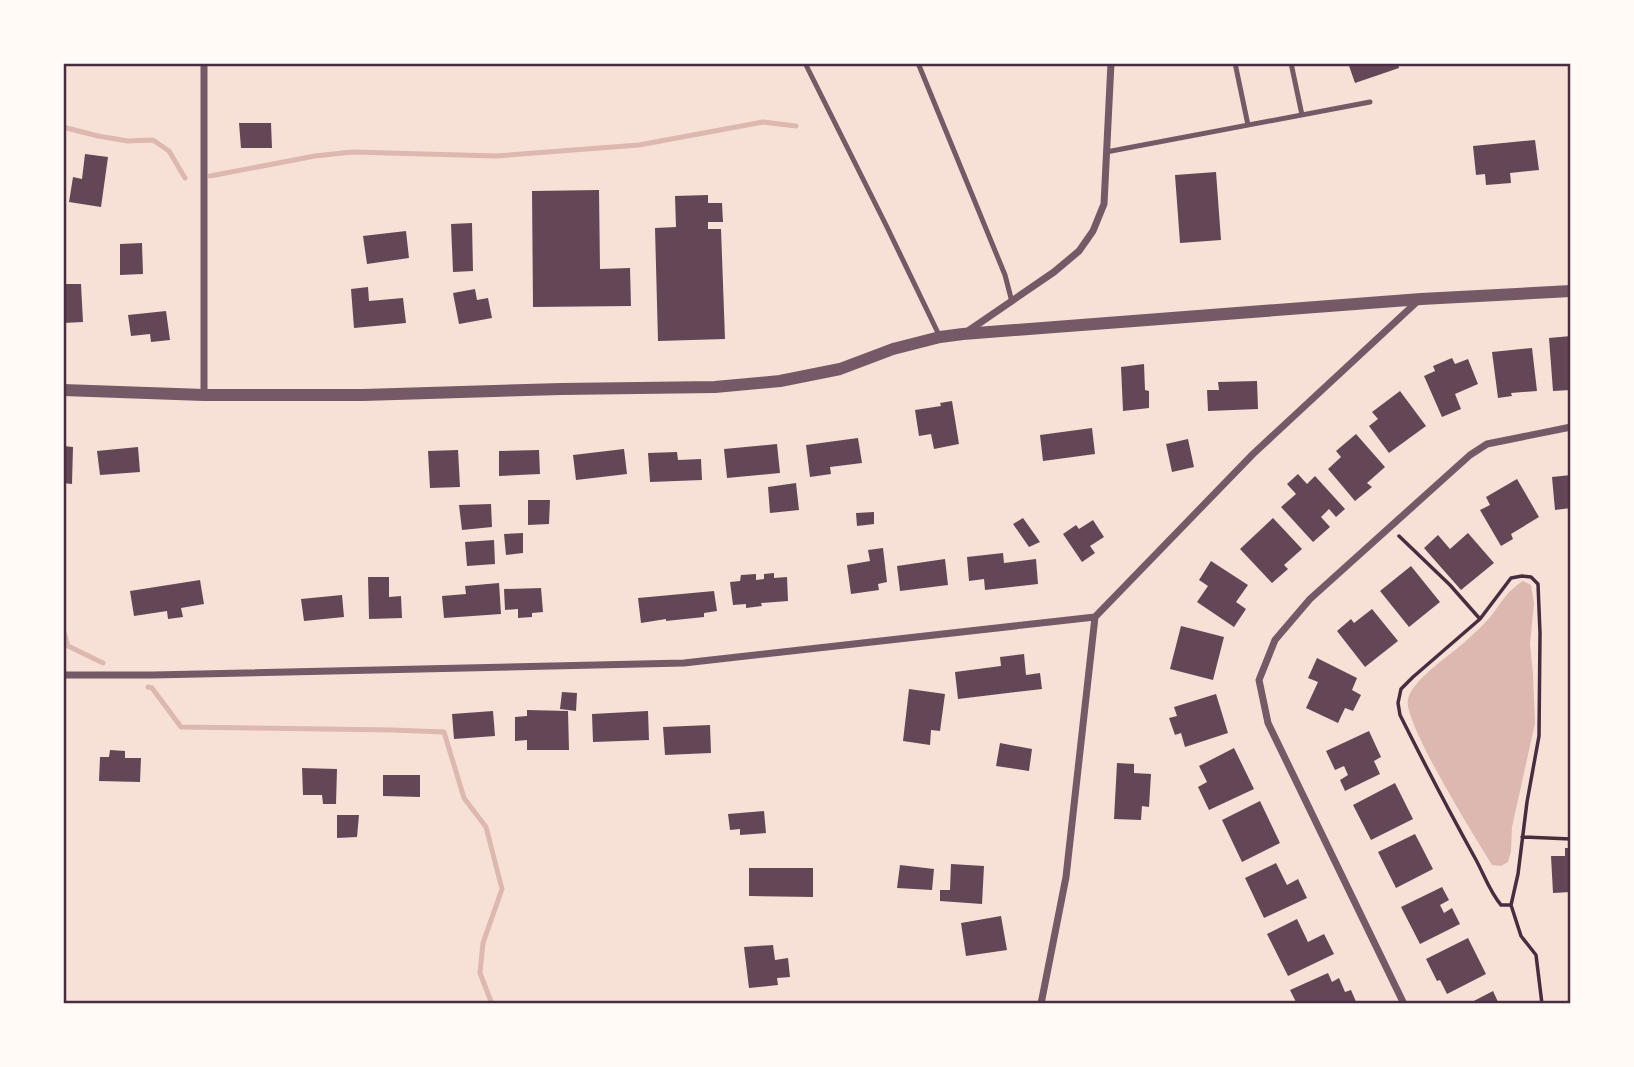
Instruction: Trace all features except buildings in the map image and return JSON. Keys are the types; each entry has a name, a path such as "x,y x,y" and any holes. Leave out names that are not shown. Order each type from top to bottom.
{"street":[{"path":"204,63 204,395"},
{"path":"963,334 1054,272 1079,251 1093,231 1104,204 1111,63"},
{"path":"63,390 204,395 376,395 715,387 780,381 839,369 893,349 963,334 1421,299 1571,291"},
{"path":"1041,1004 1066,877 1095,617 1253,454 1421,299"},
{"path":"1404,1004 1268,723 1259,680 1275,640 1310,599 1469,455 1487,444 1571,427"},
{"path":"63,675 684,663 1095,617"}],"lane":[{"path":"805,63 940,337"},
{"path":"918,63 1005,275 1012,302"},
{"path":"1235,63 1248,125"},
{"path":"1291,63 1302,115"},
{"path":"1107,152 1370,102"}],"path":[{"path":"1389,528 1450,585 1480,619"},
{"path":"1511,905 1501,905 1494,897 1437,789 1401,715 1398,703 1401,689 1480,619 1511,578 1522,576 1531,577 1538,584 1539,736 1511,905 1521,936 1536,956 1542,1004"},
{"path":"1522,837 1571,839"}],"shaded area":[{"path":"1523,581 1531,585 1534,603 1530,644 1535,723 1512,827 1511,851 1508,862 1501,866 1492,865 1442,781 1416,731 1408,699 1417,683 1477,631 1509,593"}],"waterway":[{"path":"210,176 315,156 352,152 496,156 639,145 763,122 796,126"},
{"path":"63,127 128,141 153,140 169,151 185,178"},
{"path":"63,629 68,646 103,663"},
{"path":"148,687 152,688 181,727 444,732 464,798 486,827 502,889 483,943 480,973 492,1004"}]}
